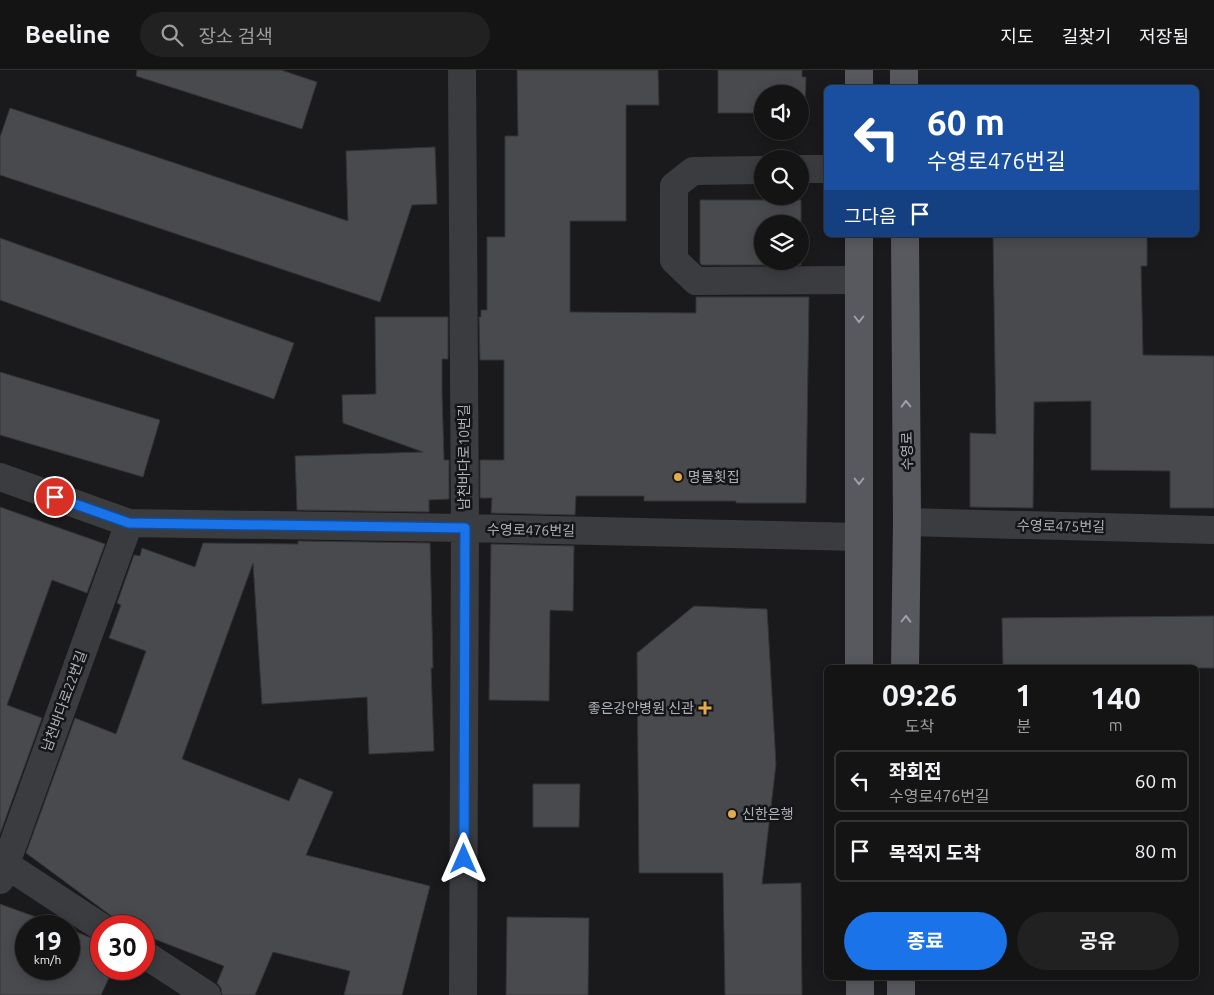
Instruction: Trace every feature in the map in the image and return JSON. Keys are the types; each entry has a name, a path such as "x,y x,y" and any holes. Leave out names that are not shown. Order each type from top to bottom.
{"main road":[{"path":"859,85 860,70"},
{"path":"904,70 904,85"},
{"path":"859,237 859,665"},
{"name":"수영로","path":"905,237 907,522 905,665"},
{"path":"860,980 860,995"},
{"path":"901,980 901,995"}],"street":[{"name":"남천바다로10번길","path":"462,70 465,528 463,995"},
{"path":"809,169 824,169"},
{"path":"754,170 693,171 674,186 674,260 696,281 859,280"},
{"name":"수영로476번길","path":"0,477 129,523 859,537"},
{"name":"수영로475번길","path":"907,522 1214,530"},
{"name":"남천바다로22번길","path":"3,872 129,523"},
{"path":"3,872 90,921"},
{"path":"155,961 207,995"}],"building":[{"path":"137,70 281,70 317,82 302,129 136,76"},
{"path":"517,70 658,70 659,105 626,105 626,221 570,221 570,312 696,313 696,297 809,297 806,503 644,501 644,496 576,496 575,515 491,513 492,498 480,498 480,460 504,460 504,360 480,360 479,317 481,317 481,310 487,310 487,237 505,237 505,136 518,136"},
{"path":"718,70 802,70 802,77 806,77 806,85 754,85 754,113 718,113"},
{"path":"10,108 348,221 346,151 435,147 437,204 412,205 380,302 0,175 0,137"},
{"path":"700,200 754,200 754,205 801,205 801,215 754,215 754,265 702,265 700,263"},
{"path":"993,237 1147,237 1147,266 1141,266 1143,355 1214,356 1214,508 1170,508 1170,471 1091,470 1091,401 1034,402 1033,508 970,507 970,433 996,434"},
{"path":"0,238 294,343 274,399 0,300"},
{"path":"375,317 448,317 448,359 442,359 442,393 444,460 449,460 449,499 429,500 429,512 297,510 295,456 423,452 343,423 342,395 376,394"},
{"path":"0,372 160,420 143,477 0,435"},
{"path":"0,507 105,544 87,593 52,580 7,705 42,718 0,834"},
{"path":"298,541 430,543 434,751 369,754 367,697 262,704 253,563 182,759 289,801 299,778 333,792 306,855 430,886 402,995 344,995 350,971 273,952 255,995 222,995 221,988 217,983 224,966 155,939 155,915 110,915 26,853 75,718 116,734 146,651 109,638 121,605 117,603 134,555 140,556 142,548 195,567 203,543 298,544"},
{"path":"491,544 574,546 573,611 550,610 549,701 489,700"},
{"name":"좋은강안병원 신관","path":"694,606 767,609 776,764 762,884 801,883 802,995 725,995 723,873 639,873 637,653"},
{"path":"1214,616 1214,668 1199,668 1199,665 1003,665 1002,618"},
{"path":"533,784 580,784 579,827 533,827"},
{"path":"0,904 30,915 15,915 15,980 80,980 80,933 90,938 90,980 108,980 101,995 0,995"},
{"path":"507,917 589,918 588,995 506,995"}],"place":[{"name":"명물횟집","path":"678,477"},
{"name":"좋은강안병원 신관","path":"705,708"},
{"name":"신한은행","path":"732,814"}],"route":[{"path":"55,497 129,523 465,528 464,859"}]}
